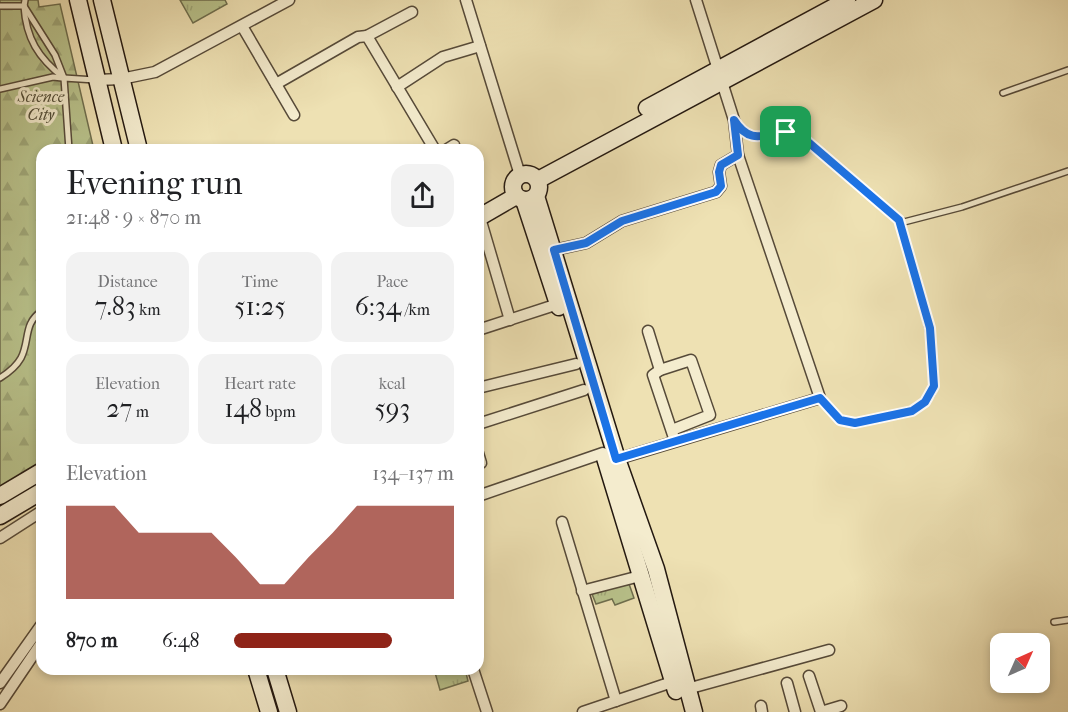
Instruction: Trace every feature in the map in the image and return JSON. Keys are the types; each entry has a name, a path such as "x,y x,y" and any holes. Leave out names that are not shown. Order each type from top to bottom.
{"street":[{"path":"78,0 113,144"},
{"path":"102,0 137,144"},
{"path":"97,80 121,79 155,72 289,0"},
{"path":"466,0 525,187 584,390 609,458 656,569 681,683 683,712"},
{"path":"484,494 609,458 676,442 820,398 738,155 734,120 696,0"},
{"path":"484,211 847,0"},
{"path":"720,74 874,0"},
{"path":"276,84 358,37 367,36 412,12"},
{"path":"242,26 294,115"},
{"path":"367,36 431,144"},
{"path":"397,87 443,57 480,46"},
{"path":"554,250 586,243 622,221 716,192 721,186 719,172 721,165 738,155"},
{"path":"525,187 554,250 640,576 694,712"},
{"path":"484,231 510,320"},
{"path":"484,327 558,304"},
{"path":"648,331 660,369"},
{"path":"695,354 718,429"},
{"path":"672,430 710,415 691,360 660,369 653,375 676,442"},
{"path":"484,387 576,364"},
{"path":"484,422 584,390"},
{"path":"0,496 36,475"},
{"path":"0,516 36,495"},
{"path":"0,538 36,515"},
{"path":"562,522 616,701"},
{"path":"582,591 640,576"},
{"path":"0,683 36,632"},
{"path":"583,712 681,683 829,650"},
{"path":"0,704 36,651"},
{"path":"258,675 269,712"},
{"path":"277,675 288,712"},
{"path":"475,675 487,712"},
{"path":"810,676 821,712 841,706"},
{"path":"787,682 795,712"}],"lane":[{"path":"24,3 26,29 43,61 64,78"},
{"path":"0,6 24,3"},
{"path":"24,3 56,55 64,78 69,144"},
{"path":"1004,93 1068,70"},
{"path":"0,88 52,77 97,80"},
{"path":"734,120 742,132 750,135 768,136 786,132 800,135 899,220 930,328 933,390 925,402 912,411 855,423 840,420 820,398"},
{"path":"899,220 919,219 962,207 1068,171"},
{"path":"0,378 20,360 31,320 36,316"},
{"path":"1054,622 1068,621"}],"green space":[{"name":"Science City","path":"0,0 38,0 39,7 60,4 93,144 36,144 36,469 0,490"},
{"path":"180,0 225,0 227,4 193,23"},
{"path":"628,581 634,598 615,605 612,599 596,604 592,594"},
{"path":"436,675 466,675 468,681 440,690"}],"route":[{"path":"734,120 742,132 750,135 759,137 786,132 800,135 899,220 912,272 930,328 933,390 925,402 912,411 855,423 840,420 820,398 616,459 554,250 586,243 622,221 716,192 721,186 719,169 721,165 738,155 734,120"}]}
